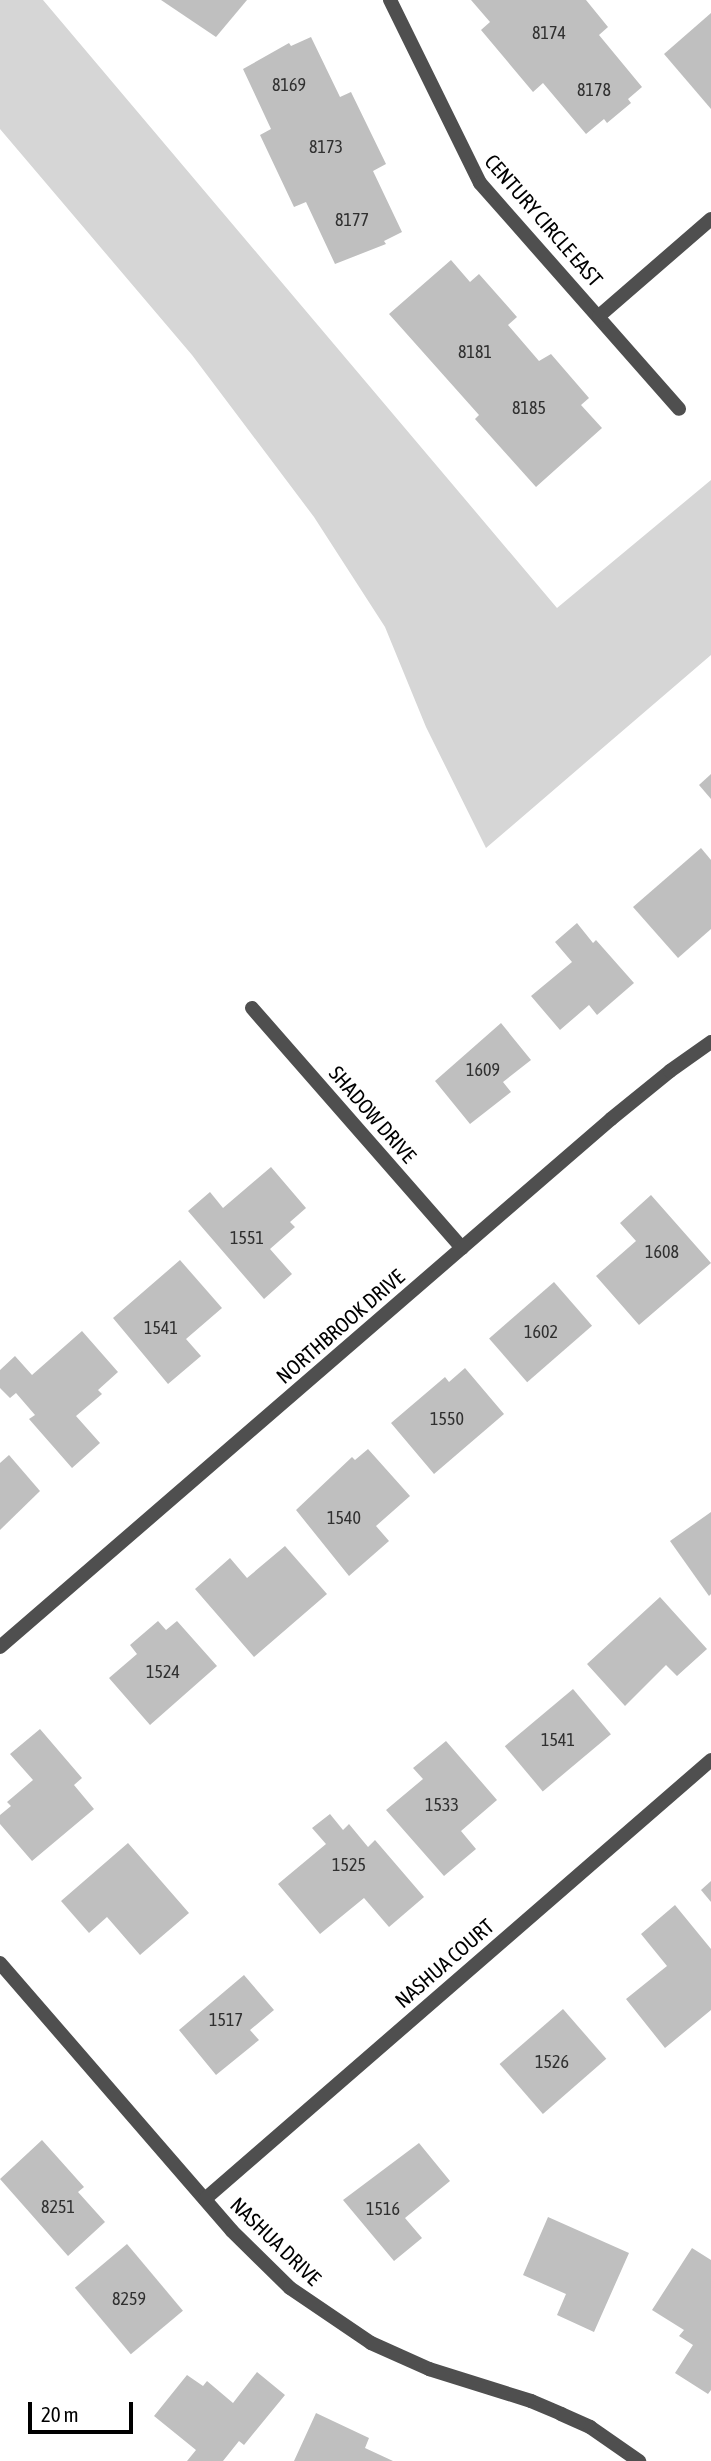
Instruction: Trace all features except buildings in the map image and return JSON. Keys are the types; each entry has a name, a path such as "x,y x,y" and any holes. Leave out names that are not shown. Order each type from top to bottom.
{"street":[{"name":"CENTURY CIRCLE EAST","path":"390,0 480,183 679,409"},
{"path":"599,316 711,219"},
{"name":"SHADOW DRIVE","path":"252,1008 462,1248"},
{"name":"NORTHBROOK DRIVE","path":"0,1647 611,1119 711,1042"},
{"name":"NASHUA COURT","path":"205,2199 711,1760"},
{"name":"NASHUA DRIVE","path":"0,1963 266,2267 316,2307 357,2335 429,2369 531,2401 590,2427 639,2461"}],"shaded area":[{"path":"0,0 43,0 557,608 711,480 711,655 486,848 426,727 385,627 314,517 192,355 0,129"}]}
